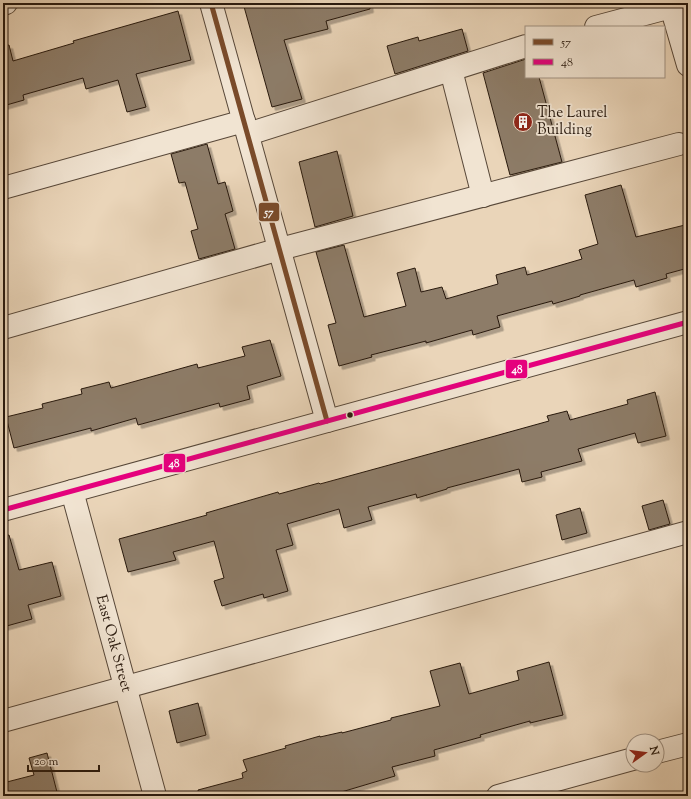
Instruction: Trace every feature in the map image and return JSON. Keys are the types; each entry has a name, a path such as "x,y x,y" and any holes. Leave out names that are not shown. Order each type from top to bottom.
{"street":[{"path":"211,3 327,420"},
{"path":"599,26 671,5 688,65"},
{"path":"3,188 246,127 451,70 476,60 525,46"},
{"path":"451,70 483,196"},
{"path":"3,328 280,249 679,144"},
{"path":"3,510 688,322"},
{"name":"East Oak Street","path":"72,491 155,796"},
{"path":"3,721 688,532"},
{"path":"665,750 688,744"},
{"path":"498,796 625,761"}],"building":[{"path":"243,3 369,3 370,9 326,21 328,29 284,40 302,99 272,107"},
{"path":"178,11 191,60 136,74 146,107 127,112 118,80 86,89 83,78 23,95 24,100 3,106 3,46 9,45 13,61 74,43 73,41"},
{"path":"462,29 468,51 395,74 387,46 418,37 419,41"},
{"name":"The Laurel Building","path":"525,59 525,78 539,78 562,162 510,175 483,73"},
{"path":"207,144 218,184 225,182 233,211 225,214 235,249 199,259 191,231 198,229 185,182 179,183 171,154"},
{"path":"337,151 353,216 315,227 299,162"},
{"path":"621,185 636,237 685,225 688,236 688,268 666,274 667,278 636,287 634,280 553,304 552,301 497,316 500,327 473,335 472,330 426,343 426,341 371,355 372,357 339,366 328,325 336,323 316,252 344,245 364,317 406,306 397,273 415,268 421,292 442,287 446,299 498,284 496,275 525,267 527,275 582,259 579,250 598,244 585,195"},
{"path":"270,340 281,376 247,386 250,399 220,407 219,403 138,425 136,418 91,431 91,428 14,448 6,417 43,408 42,404 82,394 81,389 109,382 111,388 197,364 198,368 245,356 242,347"},
{"path":"655,392 666,436 638,443 635,433 578,449 582,461 541,472 542,477 522,482 519,469 447,488 417,498 416,494 368,507 372,520 344,528 339,509 287,524 293,545 276,550 288,591 264,598 263,594 222,606 214,581 224,578 214,541 173,552 176,560 128,572 119,539 207,515 206,513 278,492 279,494 319,483 320,484 549,421 547,416 567,411 570,420 628,404 627,400"},
{"path":"663,500 670,524 649,530 642,506"},
{"path":"580,508 587,533 562,540 556,515"},
{"path":"9,535 19,570 52,562 61,596 28,605 32,619 3,627 3,536"},
{"path":"549,662 563,715 530,723 530,721 434,750 435,756 392,767 395,776 328,796 199,796 198,790 243,778 242,773 247,771 243,760 286,748 285,746 320,736 342,733 391,720 391,718 440,706 430,671 460,663 469,694 519,680 517,671"},
{"path":"198,703 206,735 177,743 169,711"},
{"path":"47,753 58,796 3,796 3,783 34,775 29,758"}],"transit line":[{"name":"57","path":"211,3 327,421"},
{"name":"48","path":"3,510 688,322"}],"place":[{"name":"The Laurel Building","path":"523,122"}]}
